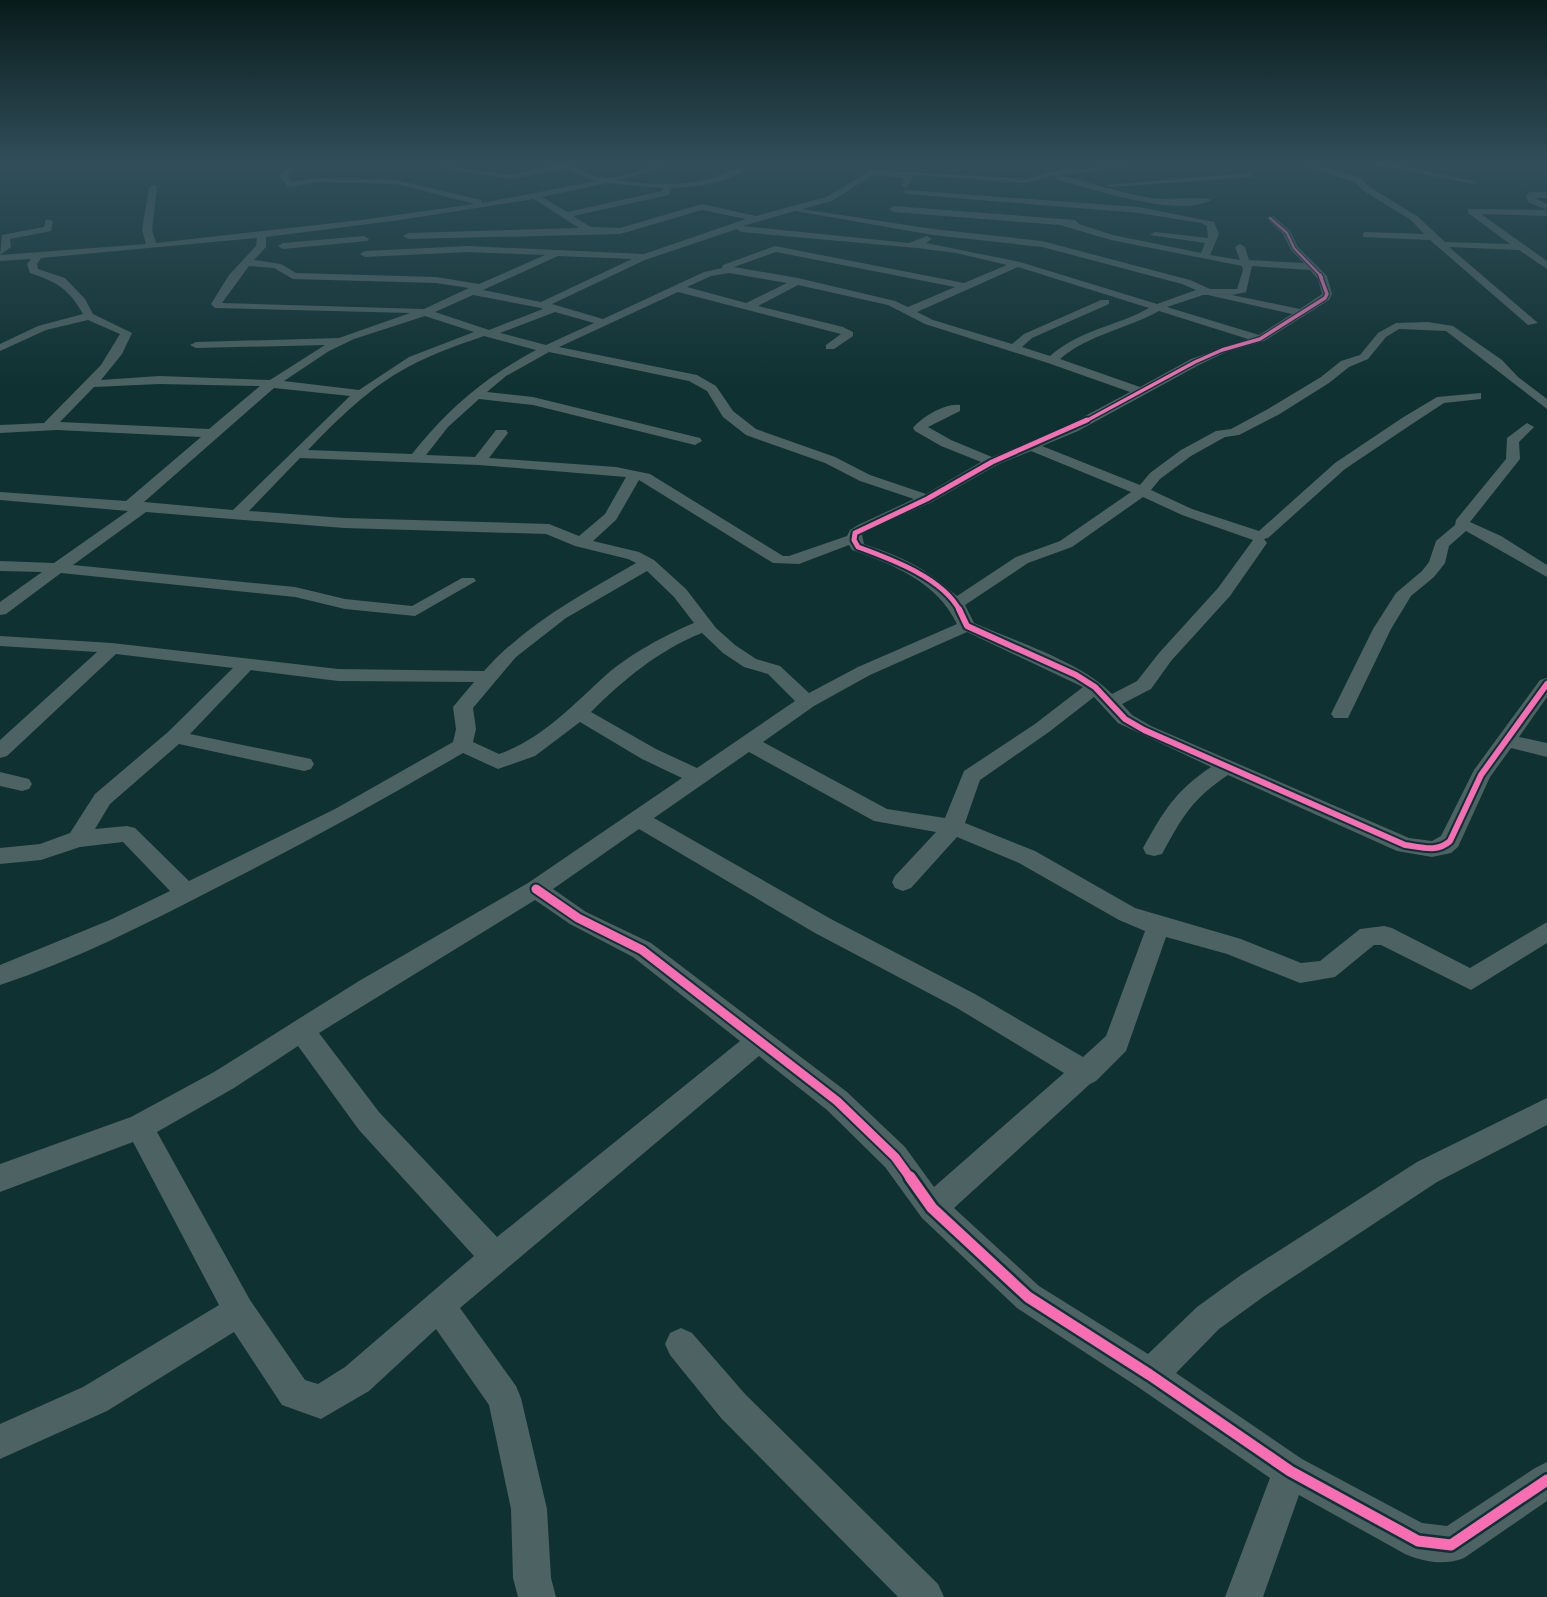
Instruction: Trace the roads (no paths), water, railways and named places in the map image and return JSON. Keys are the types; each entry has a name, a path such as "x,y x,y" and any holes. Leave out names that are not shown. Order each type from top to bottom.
{"street":[{"path":"150,239 152,247"},
{"path":"0,258 230,239"},
{"path":"262,239 261,247 233,277 216,304 230,307 366,307 425,312 485,333 692,378 712,389 728,414 751,432 830,460 865,478 927,499"},
{"path":"261,247 364,239"},
{"path":"615,239 629,243 645,257"},
{"path":"365,254 468,249 559,253 629,243 638,239"},
{"path":"541,304 645,257 698,239"},
{"path":"729,270 726,267 728,265 771,249 790,239"},
{"path":"839,239 956,250 1017,264 1260,339"},
{"path":"917,245 925,239"},
{"path":"992,239 1042,244 1186,282 1208,292 1303,313"},
{"path":"1124,239 1245,263 1313,267"},
{"path":"1192,239 1212,241 1205,255 1201,256"},
{"path":"1290,239 1294,248 1323,278 1327,294 1325,298 1260,339 1222,350 1165,377 1073,428 992,462 927,499 863,528 855,533 854,540 859,547 903,563 920,573 956,604 968,626 1047,660 1102,695 1125,719 1144,730 1379,835 1419,849 1443,847 1450,841 1481,775 1547,684"},
{"path":"1434,239 1532,323"},
{"path":"1507,239 1547,266"},
{"path":"1444,245 1519,247"},
{"path":"1052,360 1067,347 1110,326 1139,318 1155,307 1208,292 1241,292 1248,270 1240,247"},
{"path":"771,249 968,287"},
{"path":"0,610 137,506 210,433 273,383 342,340 425,312 559,253"},
{"path":"38,256 32,264 34,271 61,280 81,301 89,316 126,333 126,341 71,406 48,426"},
{"path":"247,263 274,264 285,268 293,276 436,279 603,322"},
{"path":"907,313 1017,264"},
{"path":"416,458 443,425 502,373 548,348 677,288 708,274 729,270 798,281 891,303 907,313 981,340 1052,360 1142,391"},
{"path":"746,306 798,281"},
{"path":"677,288 826,325 849,334 830,347"},
{"path":"1014,348 1028,336 1105,302"},
{"path":"237,514 328,422 392,371 418,358 555,308"},
{"path":"0,348 42,328 89,316"},
{"path":"956,604 1022,560 1066,544 1142,491 1155,476 1186,453 1221,434 1234,432 1273,412 1325,380 1345,364 1364,357 1382,335 1396,326 1428,325 1449,328 1498,363 1514,380 1547,405"},
{"path":"196,345 342,340"},
{"path":"89,384 159,380 273,383 362,394"},
{"path":"476,395 533,401 695,441"},
{"path":"1031,446 1187,512 1254,536 1263,535 1340,466 1407,421 1441,400 1478,396"},
{"path":"955,408 924,423 920,428 946,443 992,462"},
{"path":"0,429 48,426 144,428 210,433"},
{"path":"1463,526 1463,518 1513,459 1512,441 1527,427"},
{"path":"479,461 501,433"},
{"path":"299,454 479,461 615,471 645,477 779,560 794,562 836,542 854,540"},
{"path":"581,543 611,517 635,475"},
{"path":"0,496 344,523 549,529 581,543 633,555 648,563 680,593 729,649 750,663 774,670 807,702"},
{"path":"1463,526 1495,539 1547,572"},
{"path":"1341,714 1382,629 1404,593 1428,574 1437,563 1442,544 1463,526"},
{"path":"902,881 953,827 971,776 1042,728 1102,695 1144,685 1165,657 1224,592 1259,543"},
{"path":"0,975 48,958 186,893 343,814 462,745 466,729 463,707 510,653 560,614 648,563"},
{"path":"0,566 56,568 295,592 345,604 415,611 468,581"},
{"path":"462,745 498,762 528,751 579,713 615,677 678,636 706,625"},
{"path":"0,1178 140,1127 536,889 807,702 864,671 968,626"},
{"path":"0,641 112,648 338,675 489,677"},
{"path":"0,751 112,648"},
{"path":"78,839 102,799 175,737 246,665"},
{"path":"579,713 649,754 698,777"},
{"path":"175,737 304,764"},
{"path":"1507,740 1547,750"},
{"path":"747,742 882,816 953,827 1027,857 1103,903 1157,926 1232,946 1300,973 1326,970 1368,936 1384,935 1471,980 1547,931"},
{"path":"1154,848 1177,807 1194,788 1227,766"},
{"path":"0,779 22,784"},
{"path":"638,818 823,926 966,1001 1087,1073"},
{"path":"0,856 41,852 78,839 127,834 143,847 186,893"},
{"path":"536,889 578,918 642,950 837,1101 895,1157 932,1208 1028,1297 1150,1375 1290,1471 1418,1541 1451,1545 1547,1480"},
{"path":"932,1208 1087,1073 1117,1043 1157,926"},
{"path":"302,1031 369,1121 496,1258"},
{"path":"140,1127 239,1311 294,1393 321,1402 357,1379 439,1305 758,1041"},
{"path":"1150,1375 1208,1318 1252,1286 1427,1172 1547,1111"},
{"path":"439,1305 505,1398 529,1509 532,1578 537,1597"},
{"path":"0,1442 95,1399 239,1311"},
{"path":"681,1344 733,1406 925,1597"},
{"path":"1244,1597 1290,1471"}]}
